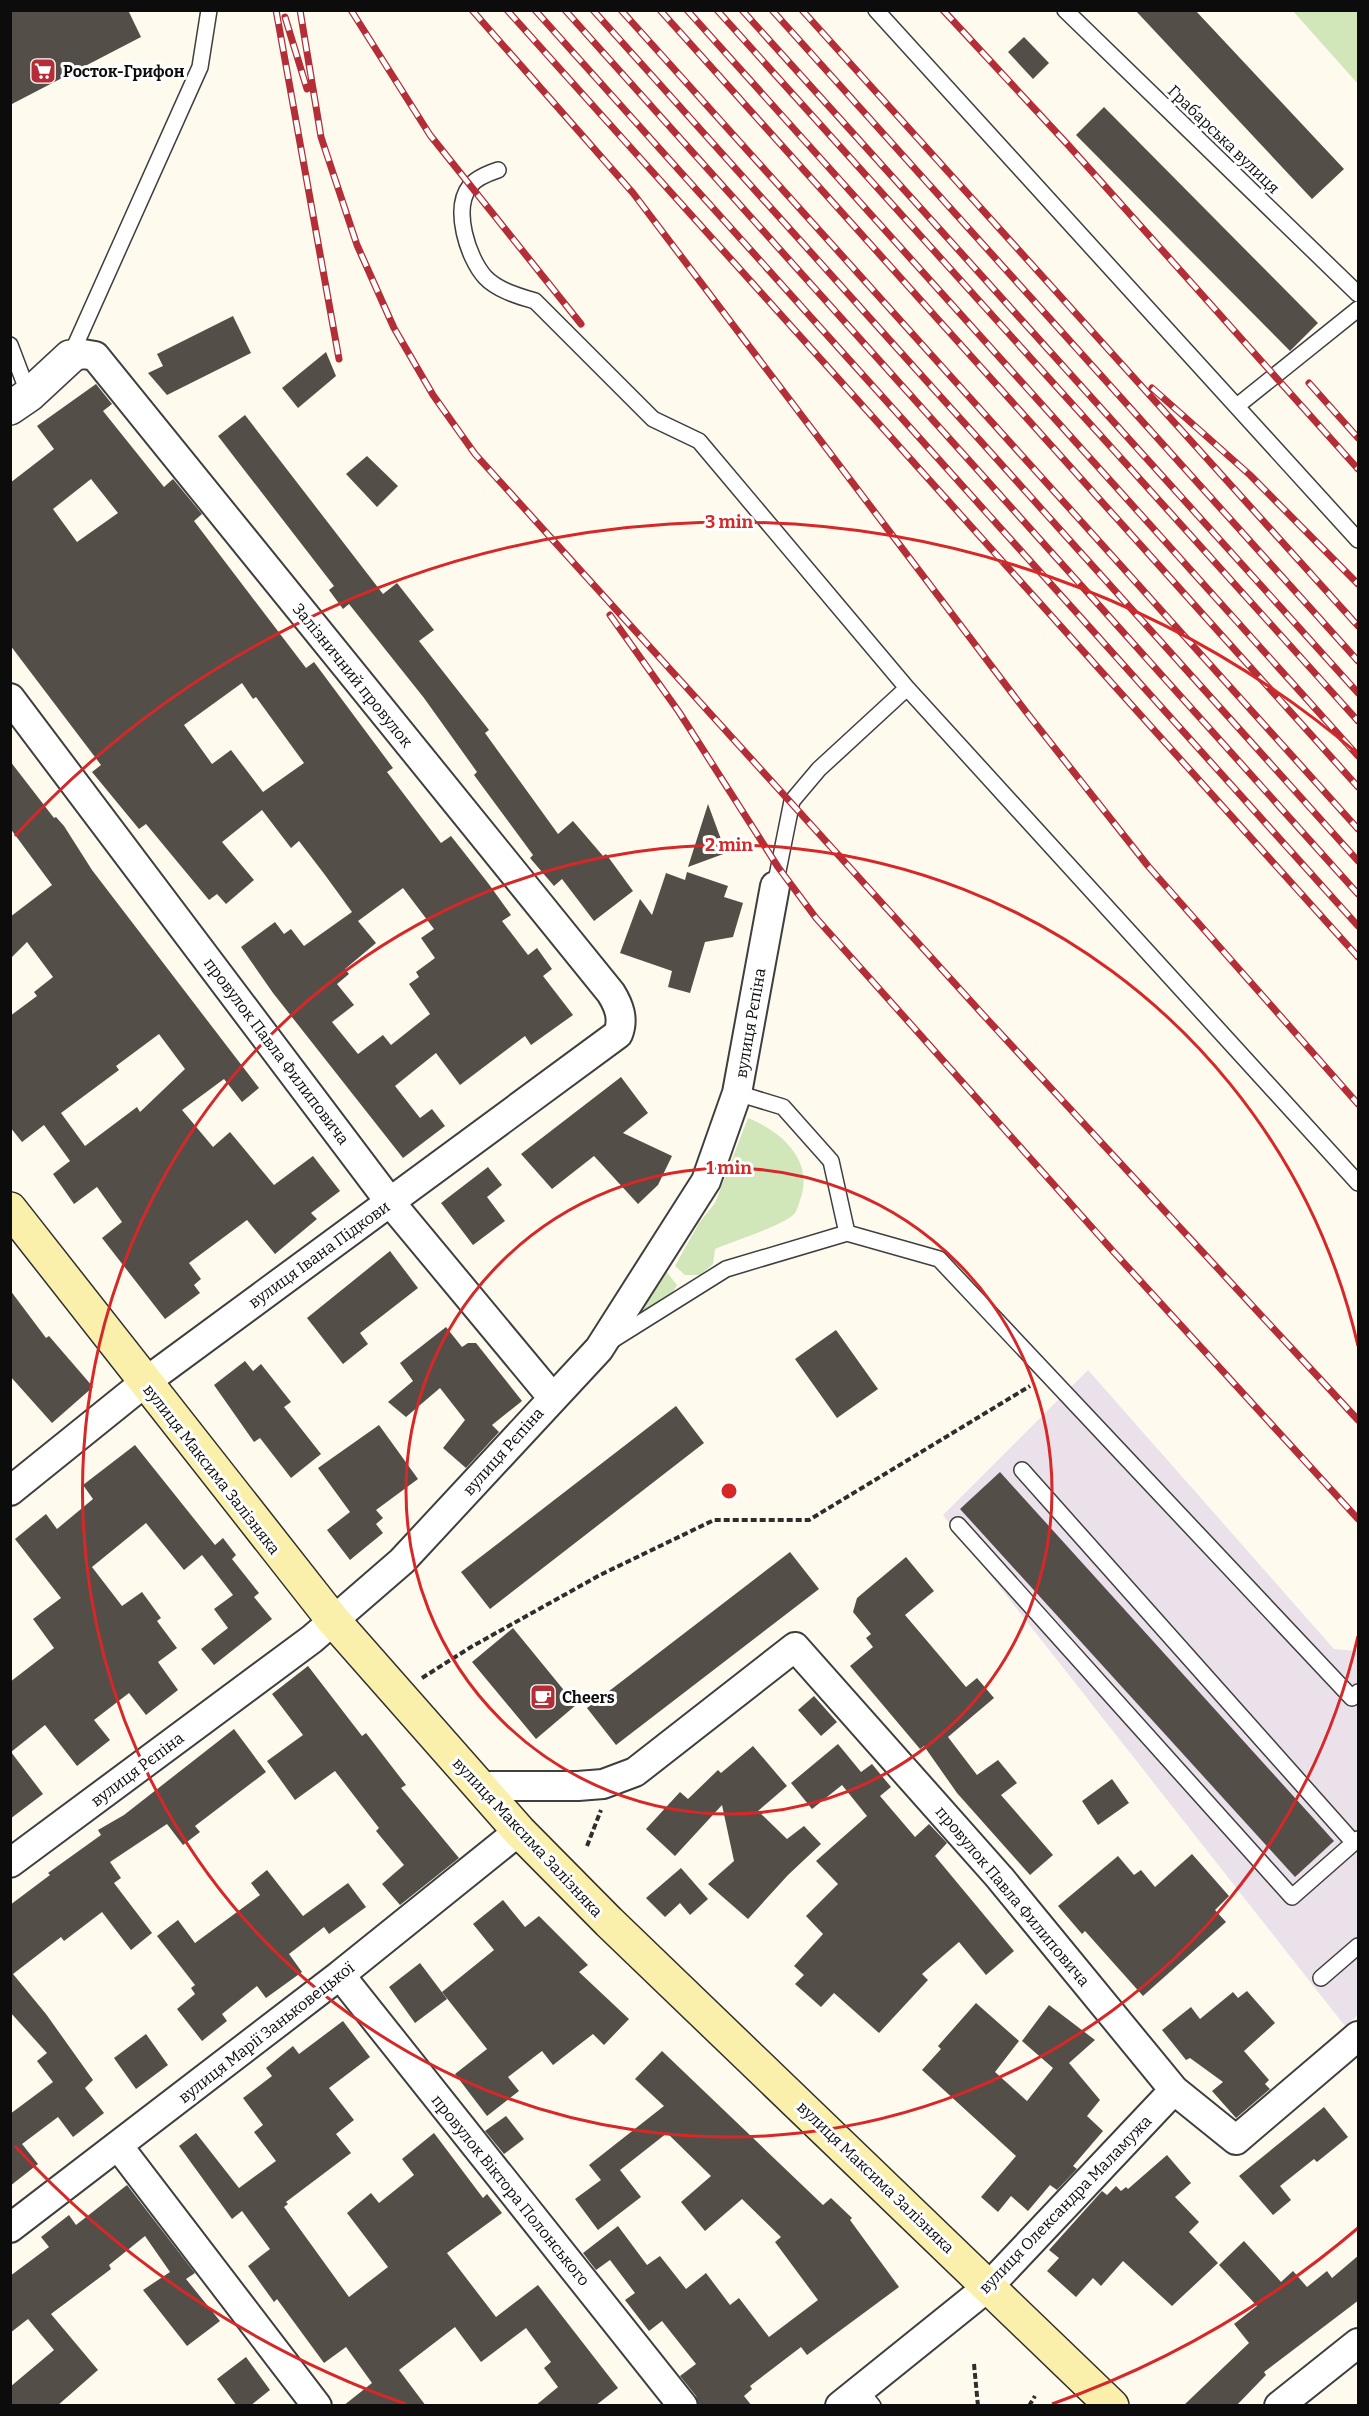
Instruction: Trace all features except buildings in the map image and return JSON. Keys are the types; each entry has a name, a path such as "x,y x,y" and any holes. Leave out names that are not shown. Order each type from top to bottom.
{"main road":[{"name":"вулиця Максима Залізняка","path":"10,1209 144,1383 333,1620 519,1832 609,1922 1112,2406"}],"street":[{"name":"Залізничний провулок","path":"70,357 83,354 95,356 611,993 621,1018"},
{"path":"20,402 70,357"},
{"name":"провулок Павла Филиповича","path":"10,698 390,1202 552,1397"},
{"name":"вулиця Рєпіна","path":"10,1863 312,1639 402,1561 599,1349 706,1181 737,1093 775,886"},
{"name":"вулиця Івана Підкови","path":"10,1491 144,1383 618,1034 621,1018"},
{"name":"провулок Павла Филиповича","path":"478,1786 603,1784 636,1772 795,1647 1000,1878 1174,2090 1236,2140 1359,2036"},
{"name":"вулиця Марії Заньковецької","path":"10,2228 340,1975 519,1832"},
{"name":"провулок Віктора Полонського","path":"340,1975 683,2406"},
{"name":"вулиця Олександра Маламужа","path":"858,2400 989,2286 1174,2090"},
{"path":"119,2146 317,2406"},
{"path":"1279,2406 1359,2343"}],"lane":[{"path":"70,357 200,67 209,10"},
{"path":"876,10 1359,540"},
{"name":"Грабарська вулиця","path":"1065,10 1359,294"},
{"path":"498,170 489,172 470,186 463,204 466,241 472,259 486,279 512,294 534,301 653,419 699,441 907,688 1359,1183"},
{"path":"1237,405 1359,309"},
{"path":"10,345 20,402"},
{"path":"775,886 792,801 819,769 907,688"},
{"path":"737,1093 783,1107 831,1161 847,1233"},
{"path":"599,1349 726,1269 847,1233 939,1258 1352,1698 1359,1692"},
{"path":"958,1525 1292,1897 1356,1841 1022,1470"},
{"path":"1321,1978 1359,1946"}],"path":[{"path":"397,1694 471,1647 600,1575 714,1520 809,1520 1048,1375"},
{"path":"974,2364 978,2406"},
{"path":"1029,2406 1035,2396"}],"shaded area":[{"path":"1088,1370 1334,1649 1358,1651 1358,2015 1345,2026 943,1515"}],"green space":[{"path":"1293,11 1358,11 1358,84"},
{"path":"748,1118 783,1139 799,1160 803,1173 803,1186 797,1209 790,1218 781,1223 715,1249 713,1264 700,1275 685,1275 675,1266 699,1223 715,1203"},
{"path":"665,1270 677,1285 674,1290 666,1300 655,1306 637,1310"}],"railway":[{"path":"276,10 339,359"},
{"path":"300,10 321,137 357,245 394,328 433,395 475,454 987,1019 1358,1420"},
{"path":"351,10 430,135 581,324"},
{"path":"472,10 633,193 1027,713 1148,866 1358,1104"},
{"path":"507,10 1358,957"},
{"path":"535,10 1358,926"},
{"path":"565,10 1358,894"},
{"path":"593,10 1358,861"},
{"path":"621,10 1358,829"},
{"path":"660,10 1358,787"},
{"path":"687,10 1358,756"},
{"path":"717,10 1358,721"},
{"path":"742,10 1358,693"},
{"path":"772,10 1358,661"},
{"path":"802,10 1358,626"},
{"path":"943,10 1069,146 1358,469"},
{"path":"285,17 307,89"},
{"path":"1309,383 1358,438"},
{"path":"1152,388 1250,475 1358,584"},
{"path":"610,615 679,712 778,867 816,918 1112,1250 1358,1519"}],"place":[{"name":"Росток-Грифон","path":"43,71"},
{"name":"Cheers","path":"543,1697"}]}
